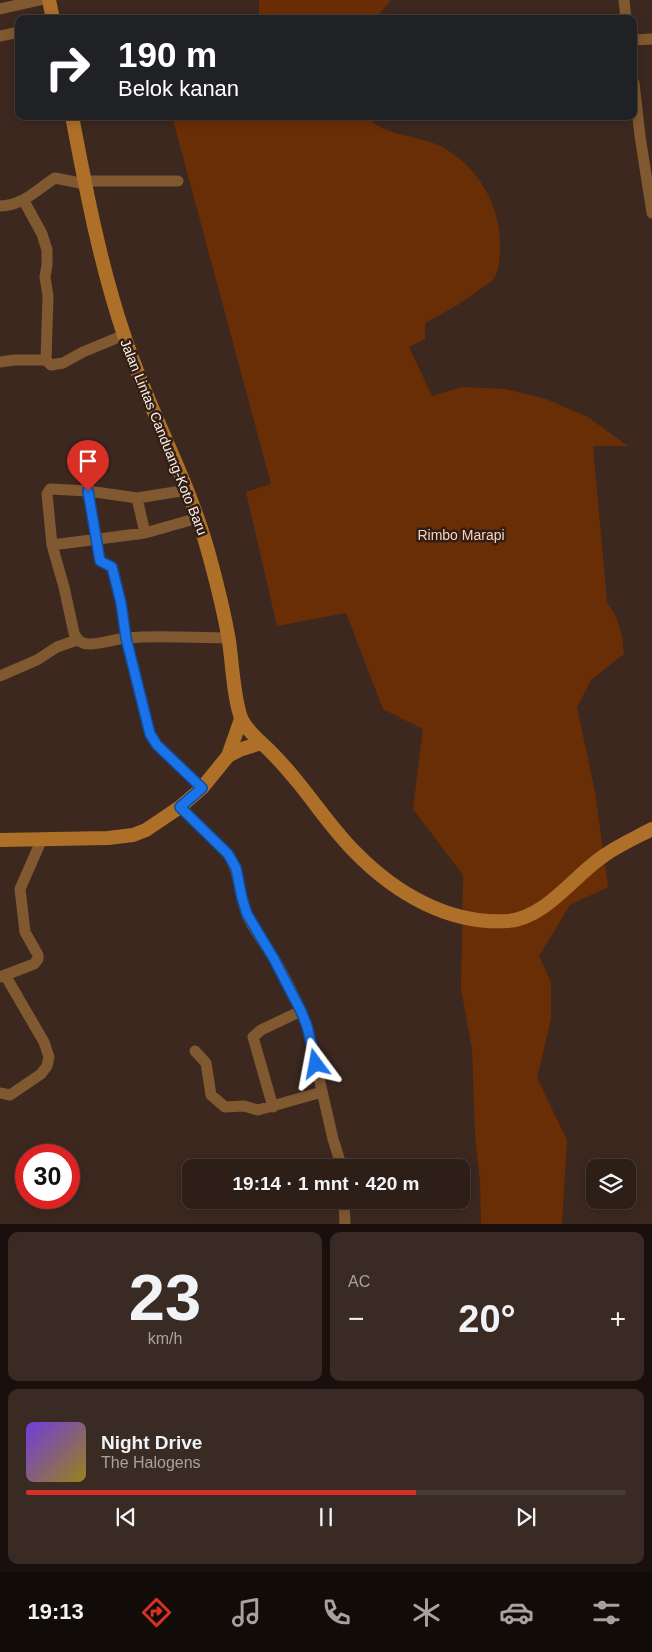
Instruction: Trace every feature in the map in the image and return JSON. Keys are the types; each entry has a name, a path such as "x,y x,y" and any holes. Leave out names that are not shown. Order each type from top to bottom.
{"main road":[{"path":"49,0 52,15"},
{"name":"Jalan Lintas Canduang-Koto Baru","path":"73,120 106,276 124,335 138,374 188,490 208,552 228,638 241,719"},
{"path":"241,719 261,743 278,759 353,850 370,867 419,901 458,917 508,921 532,914 605,855 652,829"},
{"path":"0,840 108,838 146,830 180,807 202,788 228,756 241,719"},
{"path":"228,756 239,750 261,743"}],"street":[{"path":"0,9 40,0"},
{"path":"624,0 626,15"},
{"path":"0,36 15,33"},
{"path":"637,40 652,39"},
{"path":"637,110 651,195 652,213"},
{"path":"0,206 8,206 24,201 55,178 85,182 178,181"},
{"path":"24,201 42,234 47,250 48,264 45,277 48,296 46,360"},
{"path":"0,362 46,360 51,365 63,363 83,352 124,335"},
{"path":"188,490 137,498 88,491 50,489 47,494 52,545 74,633 77,640 89,644 126,638 228,638"},
{"path":"88,491 100,561 112,567 121,603 126,638 150,734 157,745 202,788"},
{"path":"137,498 145,533"},
{"path":"52,545 145,533 198,518"},
{"path":"0,676 37,660 57,647 77,640"},
{"path":"180,807 228,854 236,868 247,914 274,959 301,1011 307,1026 339,1159"},
{"path":"0,1093 10,1095 41,1074 47,1066 49,1056 44,1042 2,976 34,964 38,960 38,955 25,932 20,890 42,839"},
{"path":"273,1107 253,1037 261,1030 301,1011"},
{"path":"195,1051 206,1063 211,1095 225,1107 244,1106 258,1110 322,1092"},
{"path":"344,1209 345,1224"}],"green space":[{"path":"259,0 391,0 378,15 259,15"},
{"name":"Rimbo Marapi","path":"173,120 370,120 384,129 422,139 442,147 466,165 485,189 492,202 496,217 500,247 497,270 493,280 462,302 425,323 425,339 409,347 432,396 462,387 505,389 546,399 588,417 628,446 593,446 607,602 620,627 624,654 591,680 577,707 595,792 608,887 570,905 539,956 551,982 551,1019 537,1078 567,1140 562,1224 481,1224 472,1049 461,989 463,875 413,809 423,729 383,709 346,613 277,626 246,492 271,484"}],"route":[{"path":"88,491 100,561 112,567 121,603 126,638 150,734 157,745 202,788 180,807 228,854 236,868 242,898 250,922 274,959 301,1011 307,1026 316,1064"}]}
